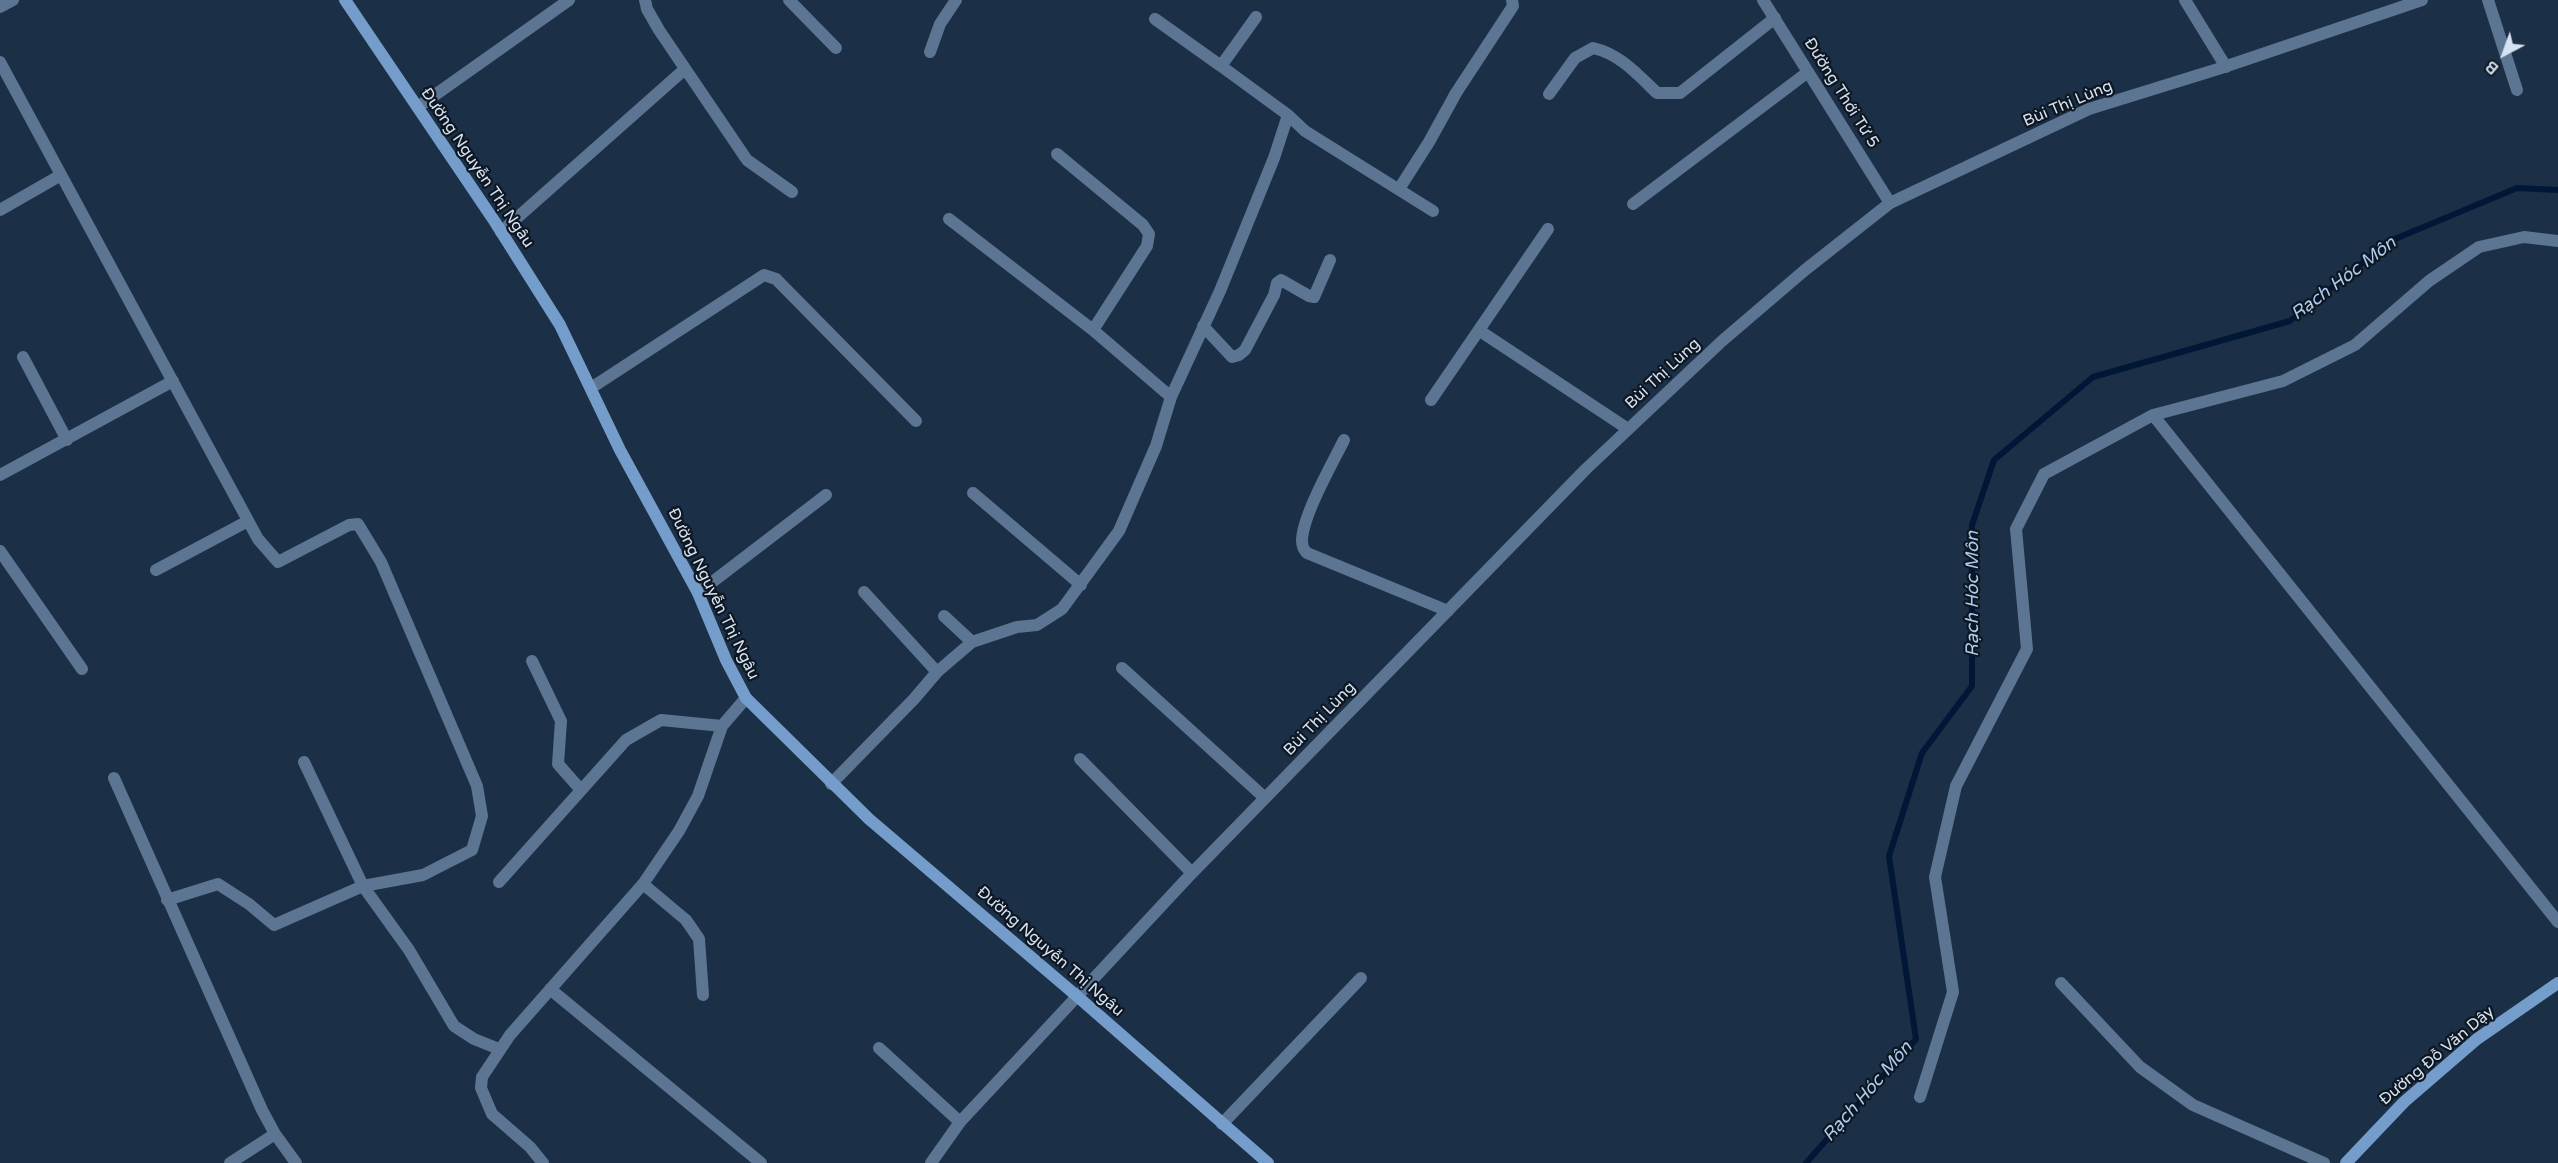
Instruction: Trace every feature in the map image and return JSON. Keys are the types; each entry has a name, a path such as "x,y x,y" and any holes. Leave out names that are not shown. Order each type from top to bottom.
{"main road":[{"name":"Đường Nguyễn Thị Ngâu","path":"345,0 501,232 560,325 620,450 698,593 726,660 746,698 831,783 1268,1163"},
{"name":"Đường Đỗ Văn Dậy","path":"2346,1163 2412,1095 2477,1039 2558,983"}],"street":[{"path":"0,7 13,0"},
{"path":"418,107 569,0"},
{"path":"645,0 647,9 659,30 747,160 792,192"},
{"path":"789,0 836,48"},
{"path":"930,52 940,24 956,0"},
{"path":"1399,189 1429,142 1456,93 1513,6 1512,0"},
{"name":"Đường Thới Tứ 5","path":"1763,0 1890,204"},
{"path":"2185,0 2226,66"},
{"name":"Bùi Thị Lùng","path":"931,1163 960,1122 1192,873 1586,469 1763,305 1805,270 1890,204 2089,109 2422,0"},
{"path":"2488,0 2517,90"},
{"path":"1221,66 1256,17"},
{"path":"1549,94 1575,58 1593,48 1608,51 1628,64 1657,93 1680,93 1775,18"},
{"path":"1155,19 1288,115 1305,131 1433,211"},
{"path":"0,62 258,539 278,562 294,556 320,539 349,525 358,524 381,562 477,786 482,816 472,850 423,875 363,886 274,925 249,904 218,884 167,900"},
{"path":"501,232 685,69"},
{"path":"1633,204 1808,72"},
{"path":"831,783 914,699 937,672 972,642 1017,627 1038,624 1062,609 1119,531 1156,446 1171,397 1220,291 1274,158 1288,115"},
{"path":"1057,154 1143,225 1149,234 1147,246 1093,330"},
{"path":"0,210 61,175"},
{"path":"949,219 1093,330 1171,397"},
{"path":"1431,400 1480,332 1548,229"},
{"path":"1920,1098 1953,992 1935,877 1956,786 2027,649 2016,529 2044,474 2153,415 2283,381 2355,345 2429,281 2479,247 2524,237 2558,241"},
{"path":"1203,326 1232,357 1239,355 1245,350 1274,295 1277,284 1281,280 1314,297 1330,261"},
{"path":"591,388 764,274 776,279 916,421"},
{"path":"1480,332 1628,429"},
{"path":"23,357 67,440"},
{"path":"0,475 173,381"},
{"path":"2153,415 2558,922"},
{"path":"1344,440 1310,511 1302,539 1303,548 1307,552 1448,611"},
{"path":"973,493 1081,585"},
{"path":"698,593 826,495"},
{"path":"156,570 248,521"},
{"path":"0,551 82,669"},
{"path":"864,592 937,672"},
{"path":"945,616 972,642"},
{"path":"532,661 561,721 558,764 581,790"},
{"path":"1122,668 1266,798"},
{"path":"543,1163 531,1147 492,1114 481,1088 482,1077 499,1049 643,884 679,831 698,796 722,726 746,698"},
{"path":"498,882 626,740 661,720 722,726"},
{"path":"1080,759 1192,873"},
{"path":"304,762 363,886 409,950 454,1026 474,1040 499,1049"},
{"path":"114,778 262,1110 275,1134 296,1163"},
{"path":"643,884 686,921 699,939 703,995"},
{"path":"1222,1124 1361,978"},
{"path":"2061,983 2140,1067 2193,1105 2324,1163"},
{"path":"550,988 761,1163"},
{"path":"879,1048 960,1122"},
{"path":"230,1163 275,1134"}],"waterway":[{"name":"Rạch Hóc Môn","path":"1806,1163 1916,1039 1889,856 1922,753 1972,686 1972,525 1994,460 2093,377 2290,321 2390,241 2517,188 2558,190"}]}
